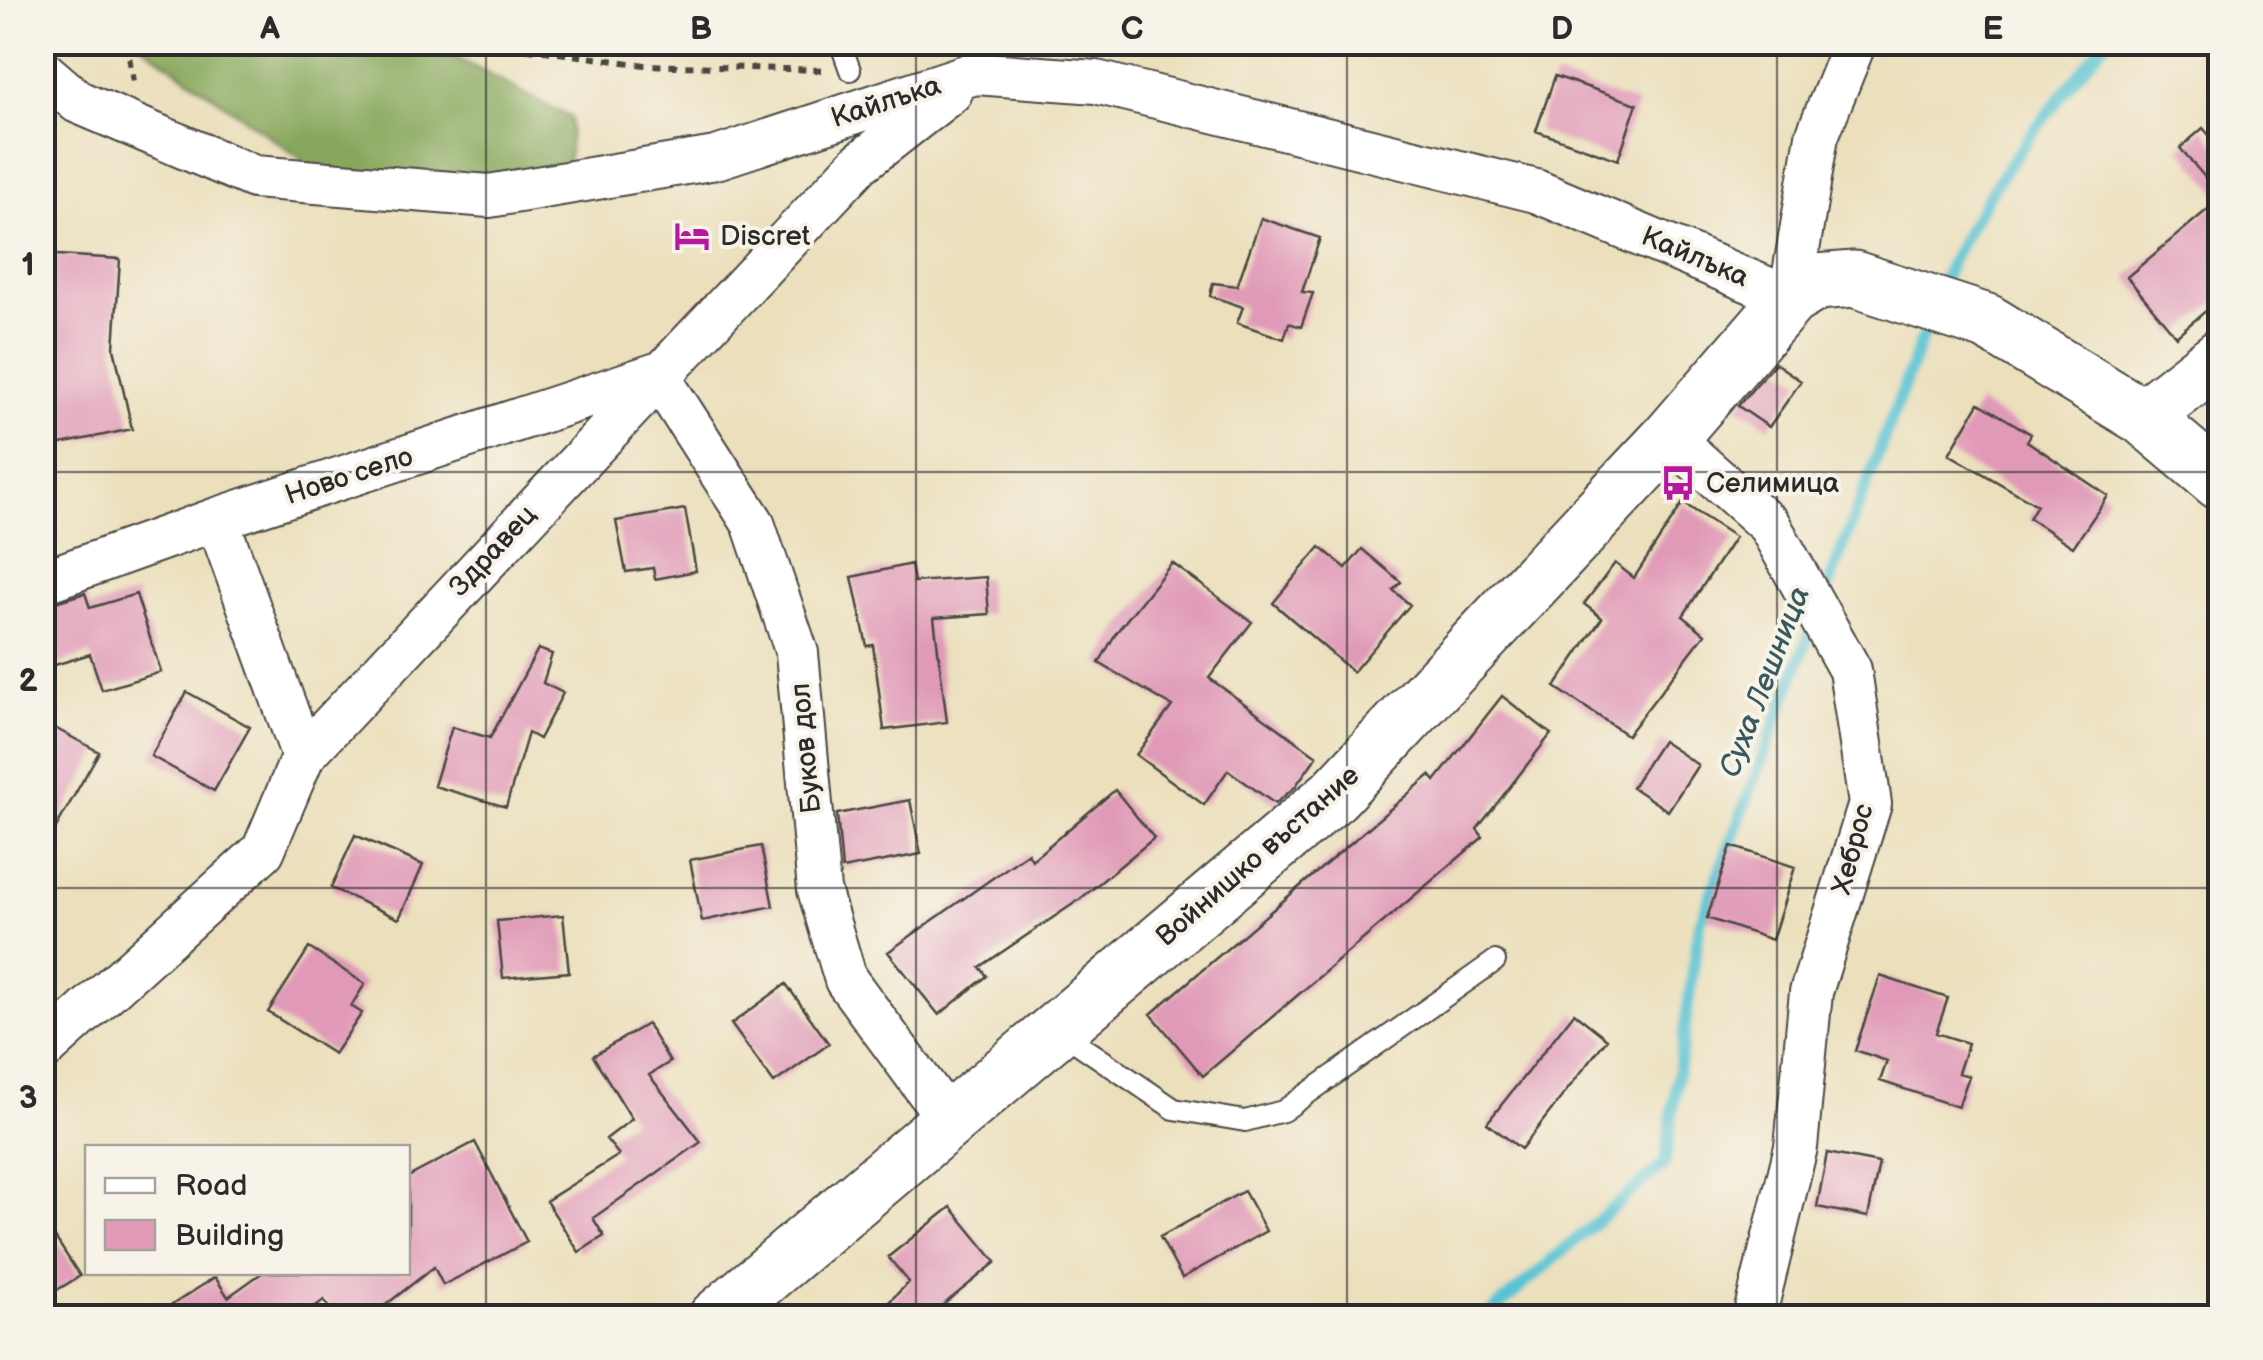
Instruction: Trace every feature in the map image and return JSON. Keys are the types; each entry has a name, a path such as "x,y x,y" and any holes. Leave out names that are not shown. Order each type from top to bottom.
{"street":[{"path":"1790,298 1817,136 1855,42"},
{"name":"Кайлъка","path":"42,71 78,102 254,177 489,196 716,158 975,74 1096,82 1536,190 1790,298"},
{"name":"Здравец","path":"42,1051 263,851 302,756 657,374 860,163 975,74"},
{"name":"Войнишко въстание","path":"716,1318 1334,794 1670,437 1790,298 1817,282 1854,278 1960,310 2143,417 2220,482"},
{"path":"2143,417 2220,357"},
{"name":"Ново село","path":"42,582 216,519 657,374"},
{"name":"Буков дол","path":"657,374 753,523 798,653 819,890 846,980 949,1120"},
{"name":"Хеброс","path":"1670,437 1770,525 1850,670 1870,804 1811,992 1796,1148 1754,1318"},
{"path":"216,519 302,756"}],"lane":[{"path":"840,42 850,70"},
{"path":"1057,1029 1174,1109 1246,1121 1283,1111 1495,961"}],"path":[{"path":"479,42 645,65 850,70"}],"green space":[{"path":"139,43 429,43 571,118 567,182 336,184"}],"building":[{"path":"1555,76 1637,104 1618,160 1536,131"},
{"path":"2203,128 2220,148 2220,195 2180,148"},
{"path":"2220,199 2220,299 2176,336 2127,277"},
{"path":"1261,218 1320,238 1302,292 1313,293 1301,327 1289,323 1284,339 1237,323 1243,307 1210,296 1213,283 1237,286"},
{"path":"42,254 120,259 114,348 132,429 42,448"},
{"path":"1775,363 1801,381 1769,427 1738,406"},
{"path":"1979,403 2031,434 2027,441 2108,496 2073,547 2029,518 2037,505 1949,454"},
{"path":"1683,503 1735,537 1683,616 1705,634 1627,735 1555,687 1602,618 1584,604 1615,563 1634,578"},
{"path":"685,509 696,571 655,579 653,568 626,572 616,521"},
{"path":"1320,547 1346,568 1362,549 1401,582 1393,590 1410,605 1353,672 1273,603"},
{"path":"1172,563 1252,622 1209,678 1317,756 1295,787 1275,804 1228,770 1204,805 1136,755 1172,706 1099,663 1116,633"},
{"path":"911,564 914,582 986,577 989,614 934,618 947,722 884,730 873,645 867,646 852,577"},
{"path":"85,593 90,608 136,594 161,672 102,690 90,654 42,669 42,606"},
{"path":"538,649 552,654 543,683 563,693 539,739 528,733 506,807 434,786 452,727 490,738"},
{"path":"187,692 250,727 214,791 151,756"},
{"path":"1502,696 1551,734 1477,829 1483,837 1203,1076 1151,1014 1430,775 1435,781"},
{"path":"42,721 99,752 42,852"},
{"path":"1662,741 1698,765 1668,811 1632,787"},
{"path":"1115,790 1154,838 1079,900 980,967 987,976 939,1015 888,952 1028,853 1032,860"},
{"path":"910,800 921,854 842,869 837,814"},
{"path":"355,835 423,865 399,919 331,888"},
{"path":"761,846 773,906 702,921 690,860"},
{"path":"1731,846 1795,867 1772,940 1707,918"},
{"path":"563,915 569,972 503,978 497,921"},
{"path":"309,948 365,984 351,1006 362,1013 334,1054 268,1012"},
{"path":"1880,976 1948,998 1936,1033 1968,1043 1958,1073 1969,1076 1958,1107 1880,1081 1887,1061 1855,1050"},
{"path":"786,984 829,1044 774,1083 731,1024"},
{"path":"1574,1013 1607,1039 1521,1149 1487,1123"},
{"path":"647,1024 670,1062 649,1075 701,1142 593,1218 604,1236 579,1252 546,1201 619,1155 606,1139 632,1119 593,1056"},
{"path":"475,1142 527,1242 443,1285 434,1267 369,1318 337,1318 324,1300 299,1318 152,1318 215,1277 228,1297 259,1275 410,1275 410,1176"},
{"path":"1827,1153 1879,1163 1868,1217 1817,1207"},
{"path":"1244,1191 1266,1231 1182,1278 1160,1237"},
{"path":"951,1207 996,1262 927,1318 873,1318 909,1282 888,1257"},
{"path":"42,1217 80,1276 42,1299"}],"waterway":[{"name":"Суха Лешница","path":"1938,293 1990,193 2105,42"},
{"name":"Суха Лешница","path":"1822,602 1930,317"},
{"name":"Суха Лешница","path":"1485,1318 1665,1163 1700,923 1813,625"}],"place":[{"name":"Discret","path":"692,236"},
{"name":"Селимица","path":"1678,483"}]}
